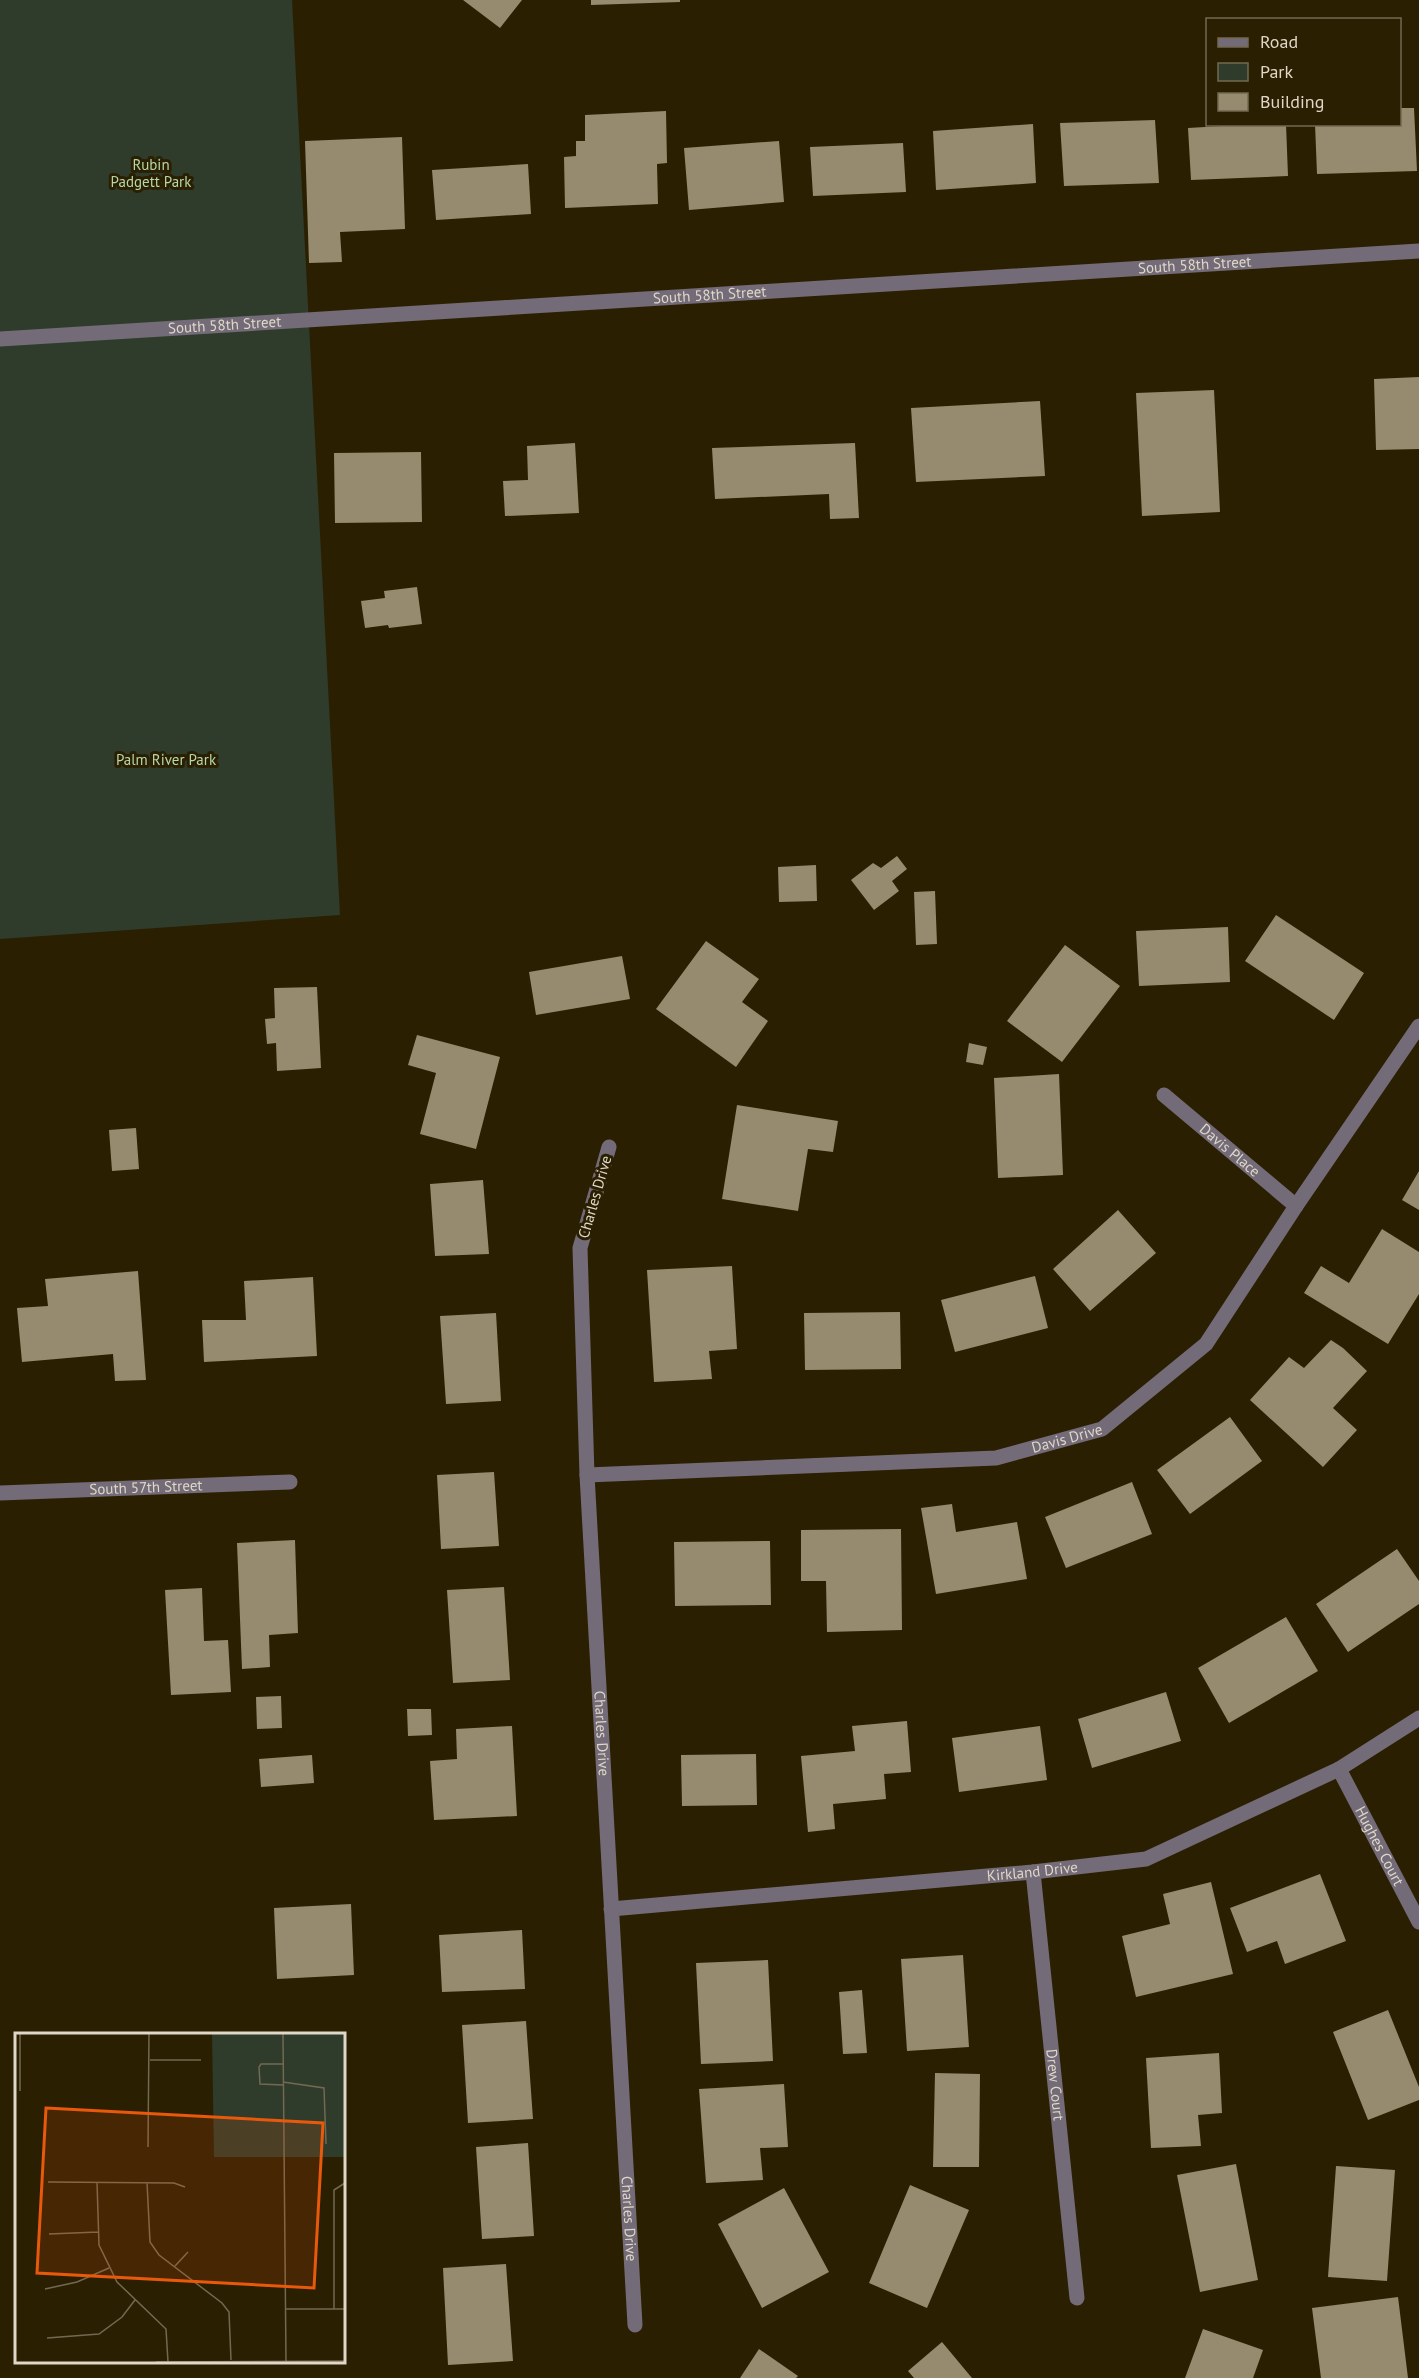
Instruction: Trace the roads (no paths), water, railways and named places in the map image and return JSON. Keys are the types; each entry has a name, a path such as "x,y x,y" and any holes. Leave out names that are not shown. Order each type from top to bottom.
{"street":[{"name":"South 58th Street","path":"0,339 1419,251"},
{"name":"Davis Drive","path":"587,1475 996,1458 1102,1429 1206,1344 1296,1206 1419,1026"},
{"name":"Davis Place","path":"1164,1095 1296,1206"},
{"name":"Charles Drive","path":"609,1147 580,1248 587,1475 635,2325"},
{"name":"South 57th Street","path":"0,1493 290,1482"},
{"name":"Kirkland Drive","path":"611,1909 1033,1872 1146,1858 1339,1769 1419,1718"},
{"name":"Hughes Court","path":"1339,1769 1419,1922"},
{"name":"Drew Court","path":"1033,1872 1077,2298"}],"park label":[{"name":"Rubin Padgett Park","path":"151,174"},
{"name":"Palm River Park","path":"166,760"}]}
